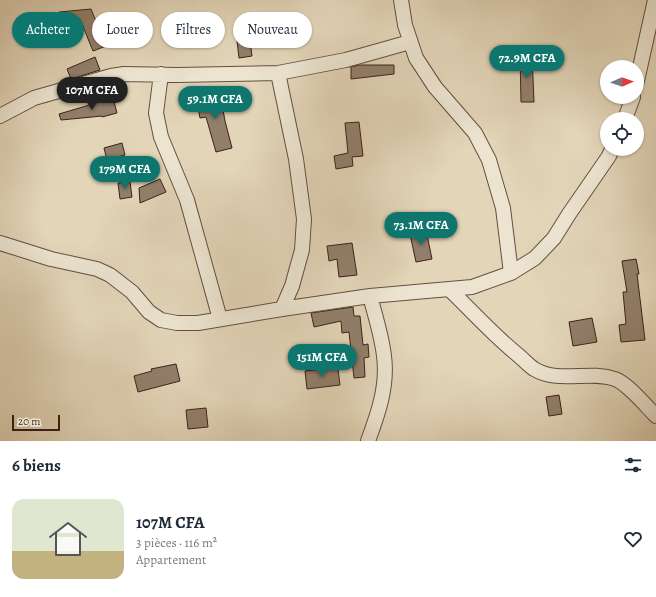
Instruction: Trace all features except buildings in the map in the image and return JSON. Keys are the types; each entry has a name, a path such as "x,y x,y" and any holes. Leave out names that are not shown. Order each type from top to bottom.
{"street":[{"path":"401,0 405,25 416,58 435,87 475,133 489,160 503,208 511,273"},
{"path":"642,60 655,0"},
{"path":"0,116 34,98 111,76 124,74 178,75 278,73 346,60 410,42"},
{"path":"278,73 296,159 304,219 302,250 292,286 282,308"},
{"path":"161,74 156,113 161,137 187,200 220,319"},
{"path":"0,243 52,259 97,269 110,275 132,292 150,312 161,320 177,323 198,323 282,308 370,296 472,287 511,273 535,258 554,238 610,156"},
{"path":"450,289 505,344 534,369 550,375 600,375 617,379 630,389 656,416"},
{"path":"368,441 381,405 384,382 384,356 370,296"}]}
